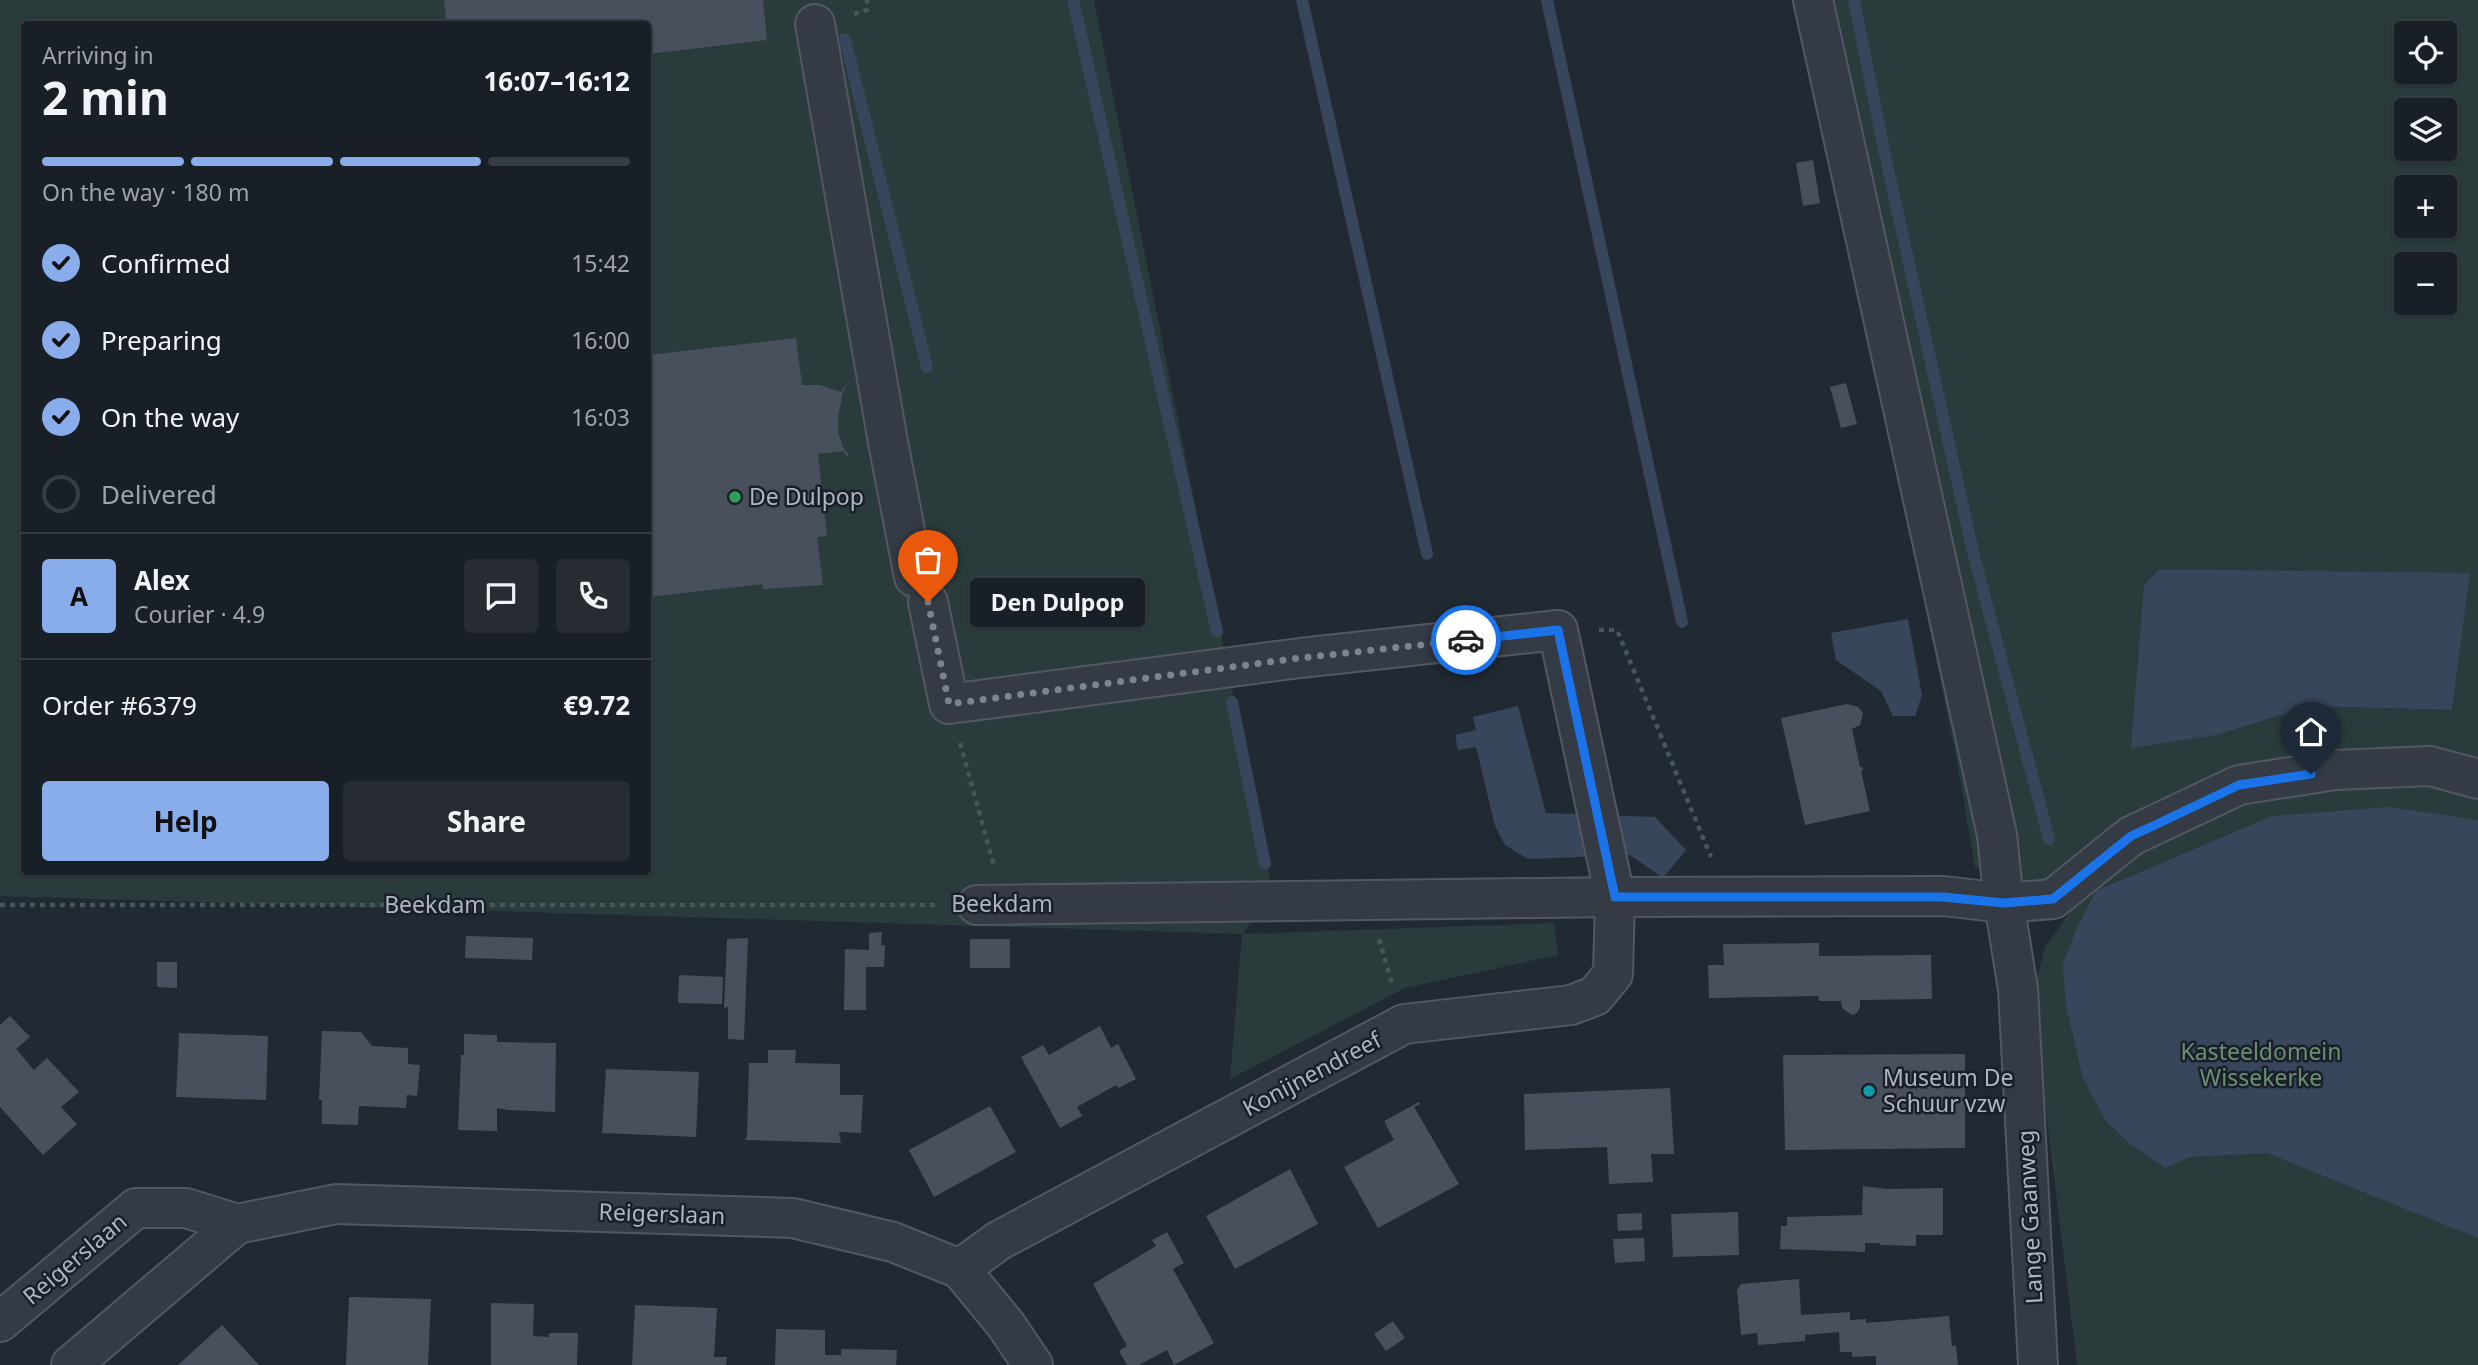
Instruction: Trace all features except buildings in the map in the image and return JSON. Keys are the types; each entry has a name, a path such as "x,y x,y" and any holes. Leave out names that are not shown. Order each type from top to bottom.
{"street":[{"name":"Lange Gaanweg","path":"1813,0 1997,835 2004,903 2018,989 2038,1365"},
{"path":"815,24 885,429 949,704 1300,658 1558,630"},
{"name":"Konijnendreef","path":"960,1269 998,1241 1404,1024 1571,1005 1595,996 1613,974 1615,897 1558,630"},
{"name":"Beekdam","path":"991,904 1615,897 1943,897 2004,903 2053,899 2131,836 2239,785 2335,770 2430,766 2478,779"},
{"name":"Reigerslaan","path":"71,1365 237,1224 335,1204 793,1218 893,1242 960,1269 1006,1325 1033,1365"},
{"name":"Reigerslaan","path":"0,1322 136,1208 186,1208 237,1224"}],"path":[{"path":"1558,630 1617,630 1727,897"},
{"path":"949,704 991,904"},
{"path":"1368,901 1404,1024"},
{"name":"Beekdam","path":"0,905 991,904"}],"green space":[{"path":"0,0 1094,0 1272,889 1243,934 1554,923 1558,955 1405,988 1230,1079 1242,934 0,896"},
{"path":"1800,0 2478,0 2478,1365 2077,1365 2032,997 2045,947 2082,895 1975,868 1958,766","holes":["2470,573 2452,710 2311,706 2216,735"]}],"water":[{"path":"2160,569 2470,573 2452,710 2311,706 2216,735 2131,748 2144,585"},
{"path":"1908,619 1922,695 1915,716 1893,716 1881,691 1836,660 1831,633"},
{"path":"1518,706 1546,813 1655,817 1686,850 1663,878 1630,855 1528,859 1505,845 1495,826 1476,747 1458,750 1455,735 1476,730 1473,717"},
{"name":"Kasteeldomein Wissekerke","path":"2388,807 2478,820 2478,1238 2267,1153 2190,1157 2165,1168 2129,1143 2106,1121 2083,1078 2066,1006 2063,965 2075,932 2096,891 2272,816"}],"waterway":[{"path":"1073,0 1217,632"},
{"path":"1302,0 1427,554"},
{"path":"1547,0 1682,622"},
{"path":"1854,0 1887,164 1974,556 2049,839"},
{"path":"845,39 927,367"},
{"path":"1232,702 1265,864"}],"way so far":[{"path":"928,602 949,704 1300,658 1466,640"}],"place":[{"name":"De Dulpop","path":"735,497"},
{"name":"Den Dulpop","path":"928,602"},
{"name":"Museum De Schuur vzw","path":"1869,1091"}],"route":[{"path":"1466,640 1558,630 1615,897 1943,897 2004,903 2053,899 2131,836 2239,785 2311,774"}]}
